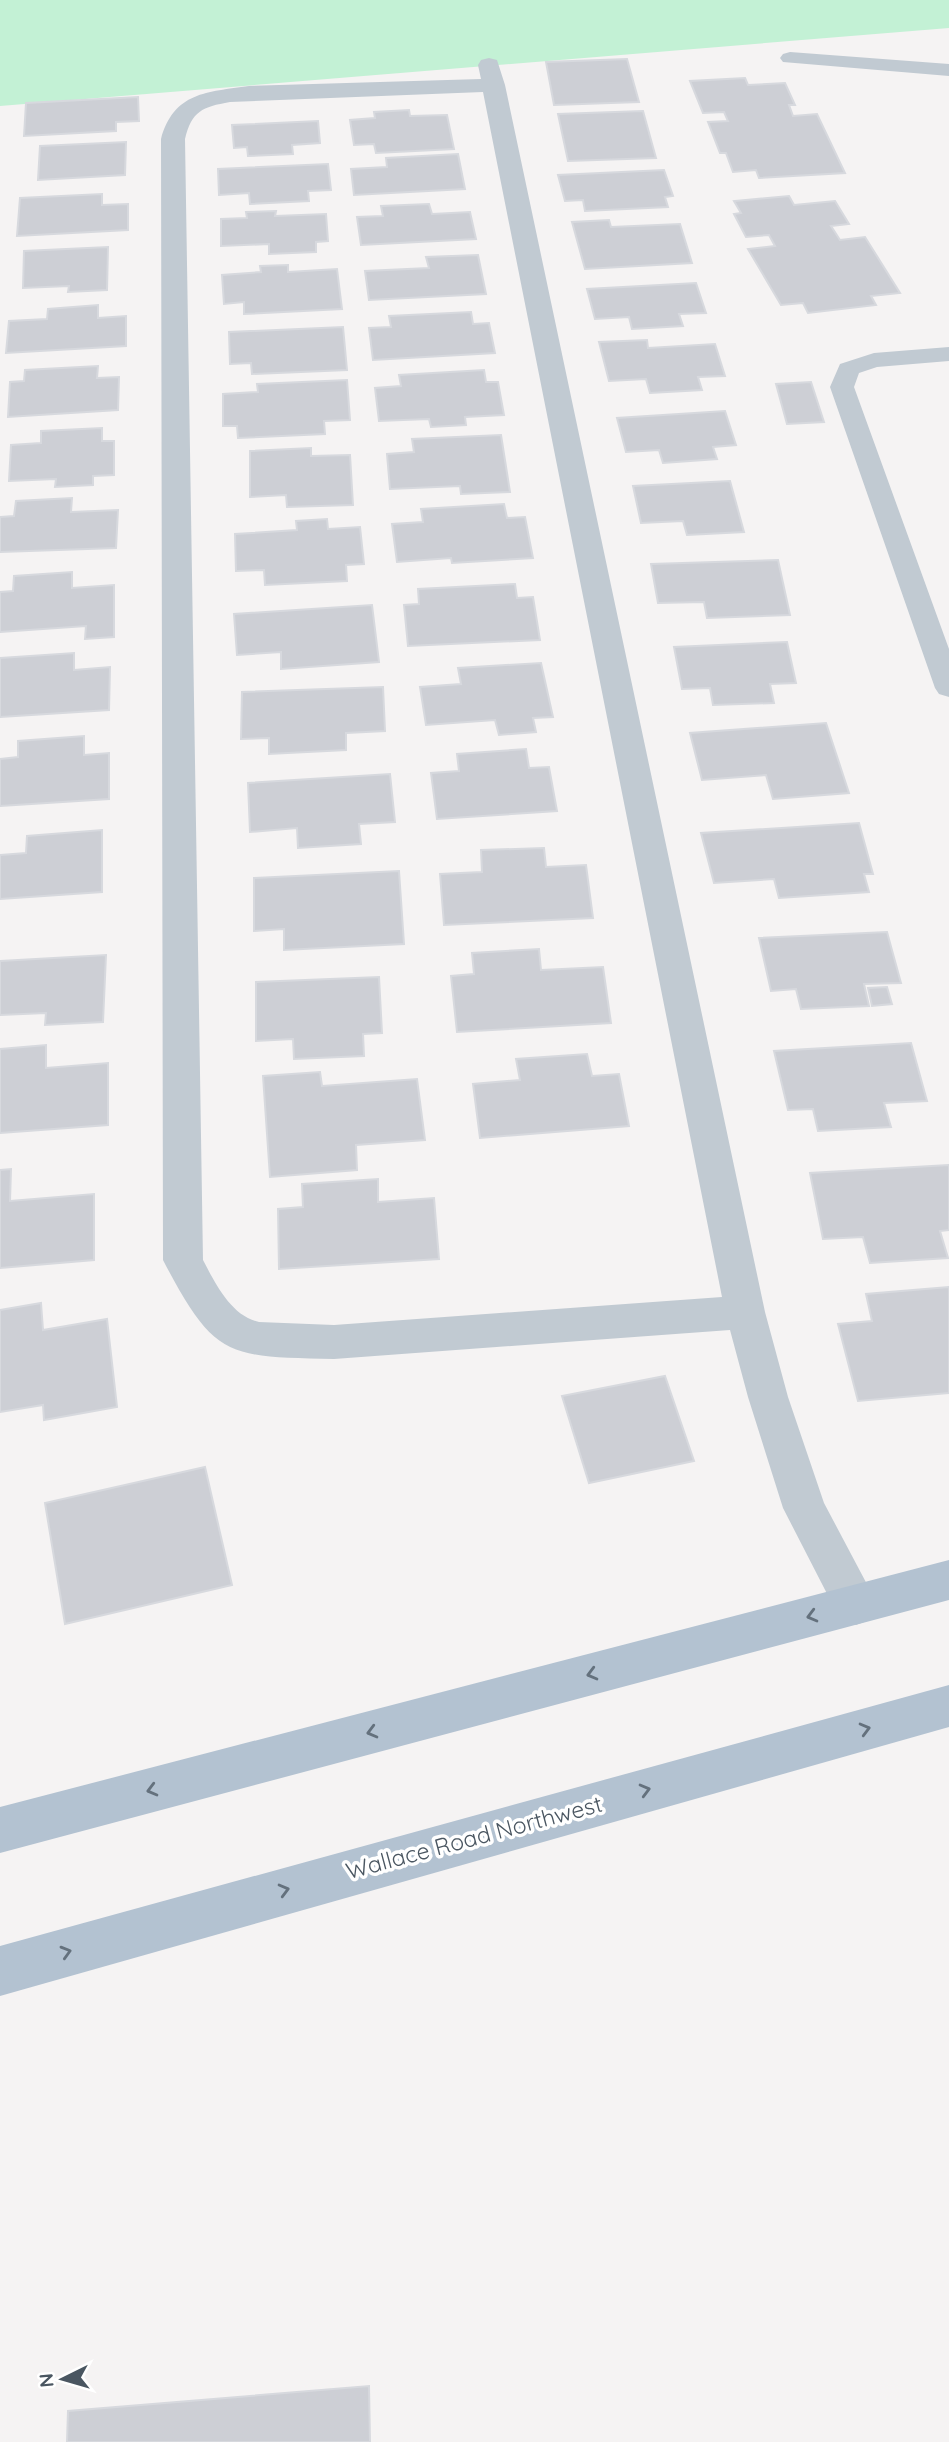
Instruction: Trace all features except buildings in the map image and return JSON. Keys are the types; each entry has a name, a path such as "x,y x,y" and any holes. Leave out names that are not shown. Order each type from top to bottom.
{"main road":[{"path":"0,1830 949,1580"},
{"name":"Wallace Road Northwest","path":"0,1971 949,1706"}],"street":[{"path":"745,1312 334,1342 275,1340 236,1332 205,1302 183,1260 173,139 177,121 188,109 215,98 249,93 491,75 745,1312 768,1397 804,1508 856,1605"}],"lane":[{"path":"790,58 949,70"},
{"path":"947,677 842,387 849,369 874,360 949,354"}],"green space":[{"path":"0,0 949,0 949,28 0,106"}]}
